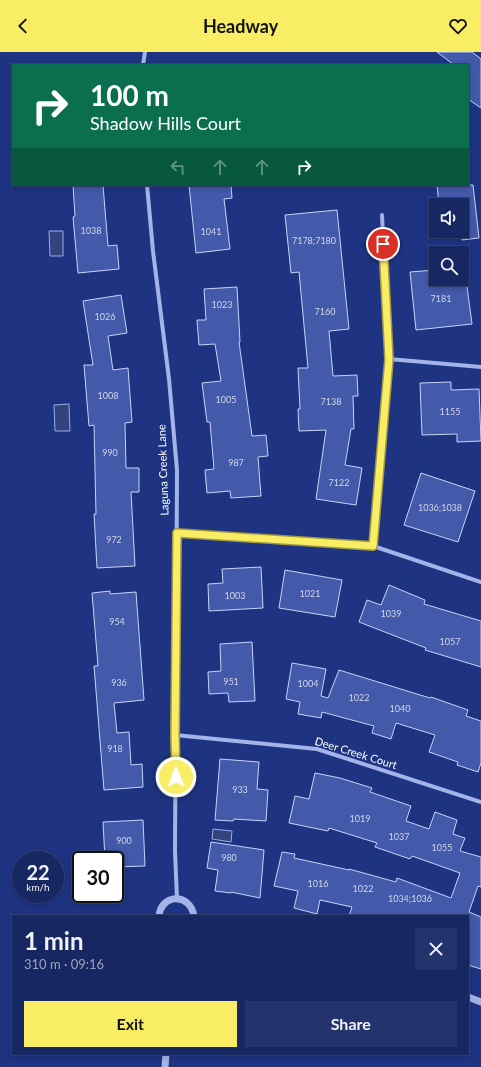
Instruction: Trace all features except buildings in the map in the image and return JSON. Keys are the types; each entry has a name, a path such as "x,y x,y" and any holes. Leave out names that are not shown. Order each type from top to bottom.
{"street":[{"path":"143,64 145,52"},
{"name":"Laguna Creek Lane","path":"147,186 153,251 169,379 177,470 175,735 175,851 177,899"},
{"path":"373,546 389,359 382,215"},
{"path":"389,359 481,367"},
{"path":"177,533 373,546 481,582"},
{"name":"Deer Creek Court","path":"175,735 317,749 481,802"},
{"path":"160,915 161,907 172,899 182,899 190,904 193,908 194,915"},
{"path":"469,997 481,1002"},
{"path":"165,1067 166,1055"}],"water":[{"path":"49,231 63,231 63,256 50,256"},
{"path":"69,404 70,431 55,431 54,405"},
{"path":"213,829 232,831 231,842 212,839"}],"route":[{"path":"176,777 177,533 373,546 389,359 383,244"}]}
